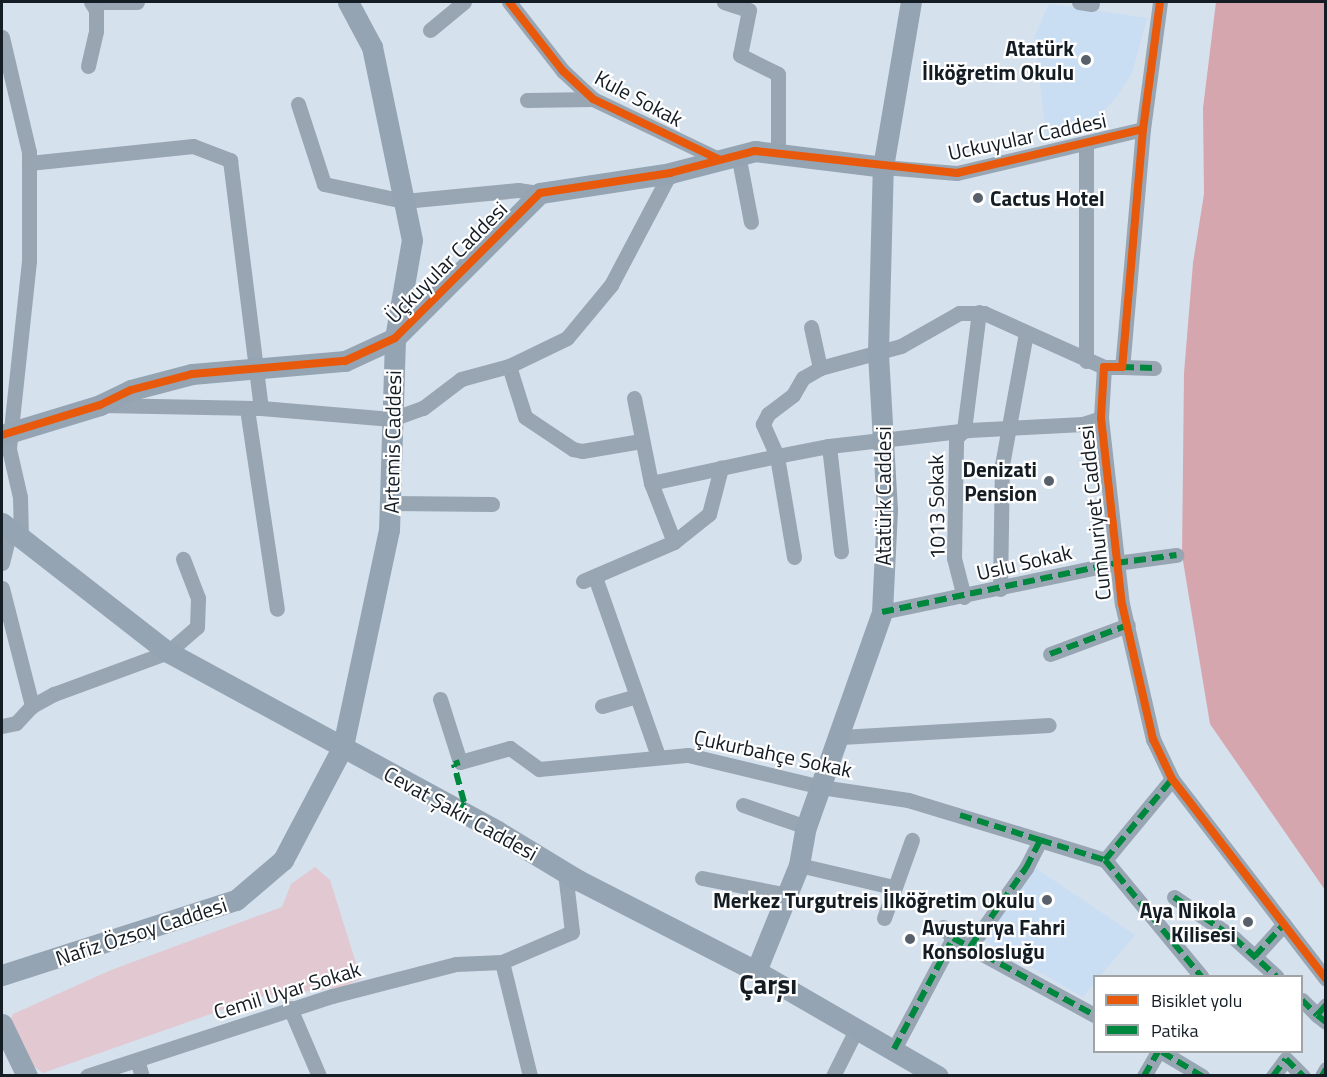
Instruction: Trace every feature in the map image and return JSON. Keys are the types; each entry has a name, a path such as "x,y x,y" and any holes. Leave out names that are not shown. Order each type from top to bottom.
{"street":[{"path":"88,66 96,31 96,10 91,2"},
{"path":"98,2 135,2"},
{"name":"Artemis Caddesi","path":"343,746 392,504 395,338 412,240 372,47 348,2"},
{"path":"430,30 464,2"},
{"name":"Kule Sokak","path":"509,2 562,71 593,99 728,156"},
{"path":"724,2 749,10 740,55 778,74 778,153"},
{"name":"Atatürk Caddesi","path":"756,971 799,865 806,827 841,737 882,612 886,510 878,352 883,167 911,2"},
{"path":"1122,367 1143,129 1160,2"},
{"path":"2,37 29,164 29,261 5,434 20,497 2,563"},
{"path":"527,100 593,99"},
{"path":"298,104 324,184 404,201 518,190 540,193 670,173 728,156 778,153 883,167"},
{"name":"Uckuyular Caddesi","path":"883,167 957,173 1143,129"},
{"path":"1086,142 1086,361"},
{"path":"29,164 193,146 230,160 256,367 254,409 277,609"},
{"path":"728,156 751,222"},
{"path":"100,405 254,409 392,419 423,408 461,379 509,366 567,338 611,285 670,173"},
{"name":"Üçkuyular Caddesi","path":"5,434 100,405 131,390 192,374 345,361 395,338 540,193"},
{"path":"794,557 777,456 763,424 768,414 793,394 803,378 820,368 901,346 959,313 978,312 1104,367 1154,369"},
{"name":"1013 Sokak","path":"964,597 954,558 956,438 964,430 978,312"},
{"path":"812,327 820,368"},
{"path":"1000,589 998,544 1005,429 1026,333"},
{"path":"509,366 525,417 573,449 582,451 641,441"},
{"name":"Cumhuriyet Caddesi","path":"1104,367 1101,418 1116,563 1153,739 1172,778 1326,980"},
{"path":"634,398 651,483 674,542"},
{"path":"651,483 829,446 964,430 1083,424 1101,418"},
{"path":"829,446 841,551"},
{"path":"658,756 637,696 589,579 674,542 709,514 720,468"},
{"path":"392,504 492,504"},
{"name":"Cevat Şakir Caddesi","path":"11,531 168,652 343,746 565,872 756,971 939,1076"},
{"name":"Uslu Sokak","path":"882,612 964,597 1116,563 1176,555"},
{"path":"2,726 16,723 32,706 92,679 168,652 197,627 198,598 183,560"},
{"path":"2,588 32,706"},
{"path":"1050,654 1128,625"},
{"path":"602,706 637,696"},
{"name":"Çukurbahçe Sokak","path":"440,699 460,762 510,748 539,769 658,756 688,755 821,787 908,800 1105,861"},
{"path":"841,737 1048,725"},
{"name":"Nafiz Özsoy Caddesi","path":"2,975 236,900 283,860 343,746"},
{"path":"1172,778 1105,861 1200,975"},
{"path":"743,805 806,827"},
{"path":"884,918 893,887 912,840"},
{"path":"970,947 1026,868 1040,840"},
{"path":"799,865 893,887"},
{"path":"530,1076 502,962 572,932 565,872"},
{"path":"702,878 788,895"},
{"path":"1174,897 1255,956 1275,975"},
{"path":"1255,956 1284,924"},
{"path":"894,1049 948,932 970,947 1093,1014"},
{"name":"Cemil Uyar Sokak","path":"87,1076 290,1008 456,964 502,962"},
{"path":"1303,1001 1323,1014"},
{"path":"290,1008 319,1076"},
{"path":"2,1024 22,1074"},
{"path":"832,1076 856,1030"},
{"path":"1144,1076 1159,1053"},
{"path":"1162,1053 1200,1075"},
{"path":"1273,1076 1282,1055 1303,1076"},
{"path":"137,1060 142,1076"},
{"path":"1322,1076 1326,1069"}],"shaded area":[{"path":"1216,2 1325,2 1325,890 1210,724 1182,555 1184,373 1193,263 1204,194 1203,108"},
{"name":"Atatürk İlköğretim Okulu","path":"1049,4 1147,18 1132,73 1117,96 1083,135 1047,139 1034,38"},
{"name":"Merkez Turgutreis İlköğretim Okulu","path":"1031,865 1135,935 1101,975 1093,975 1093,984 1083,997 985,941"},
{"path":"315,867 330,880 361,979 342,987 259,997 43,1073 32,1065 10,1022 13,1014 111,970 282,907 291,884"}],"marked path":[{"path":"1122,367 1154,368"},
{"path":"882,612 1116,563 1176,555"},
{"path":"1050,654 1128,625"},
{"path":"458,813 464,802 454,764 460,762"},
{"path":"1105,860 1172,779"},
{"path":"960,815 1040,840"},
{"path":"970,947 1026,868 1040,840 1105,860"},
{"path":"1105,860 1200,975"},
{"path":"1174,897 1234,938 1275,975"},
{"path":"1255,956 1284,924"},
{"path":"943,927 953,938 1093,1014"},
{"path":"894,1049 953,938"},
{"path":"1303,1001 1317,1015"},
{"path":"1326,1005 1317,1015 1326,1022"},
{"path":"1144,1076 1157,1053"},
{"path":"1164,1053 1202,1076"},
{"path":"1273,1076 1286,1059 1303,1076"},
{"path":"1322,1076 1326,1069"}],"cycle path":[{"path":"509,2 563,71 593,99 718,159"},
{"path":"1160,2 1143,129 1122,367 1104,367 1101,418 1122,604 1153,739 1172,779 1326,979"},
{"path":"2,435 100,405 131,390 192,374 345,361 395,338 540,193 670,173 755,151 957,173 1143,129"}],"place":[{"name":"Atatürk İlköğretim Okulu","path":"1086,60"},
{"name":"Cactus Hotel","path":"978,198"},
{"name":"Denizati Pension","path":"1049,481"},
{"name":"Merkez Turgutreis İlköğretim Okulu","path":"1047,900"},
{"name":"Aya Nikola Kilisesi","path":"1248,922"},
{"name":"Avusturya Fahri Konsolosluğu","path":"910,939"}],"district":[{"name":"Çarşı","path":"768,984"}]}
